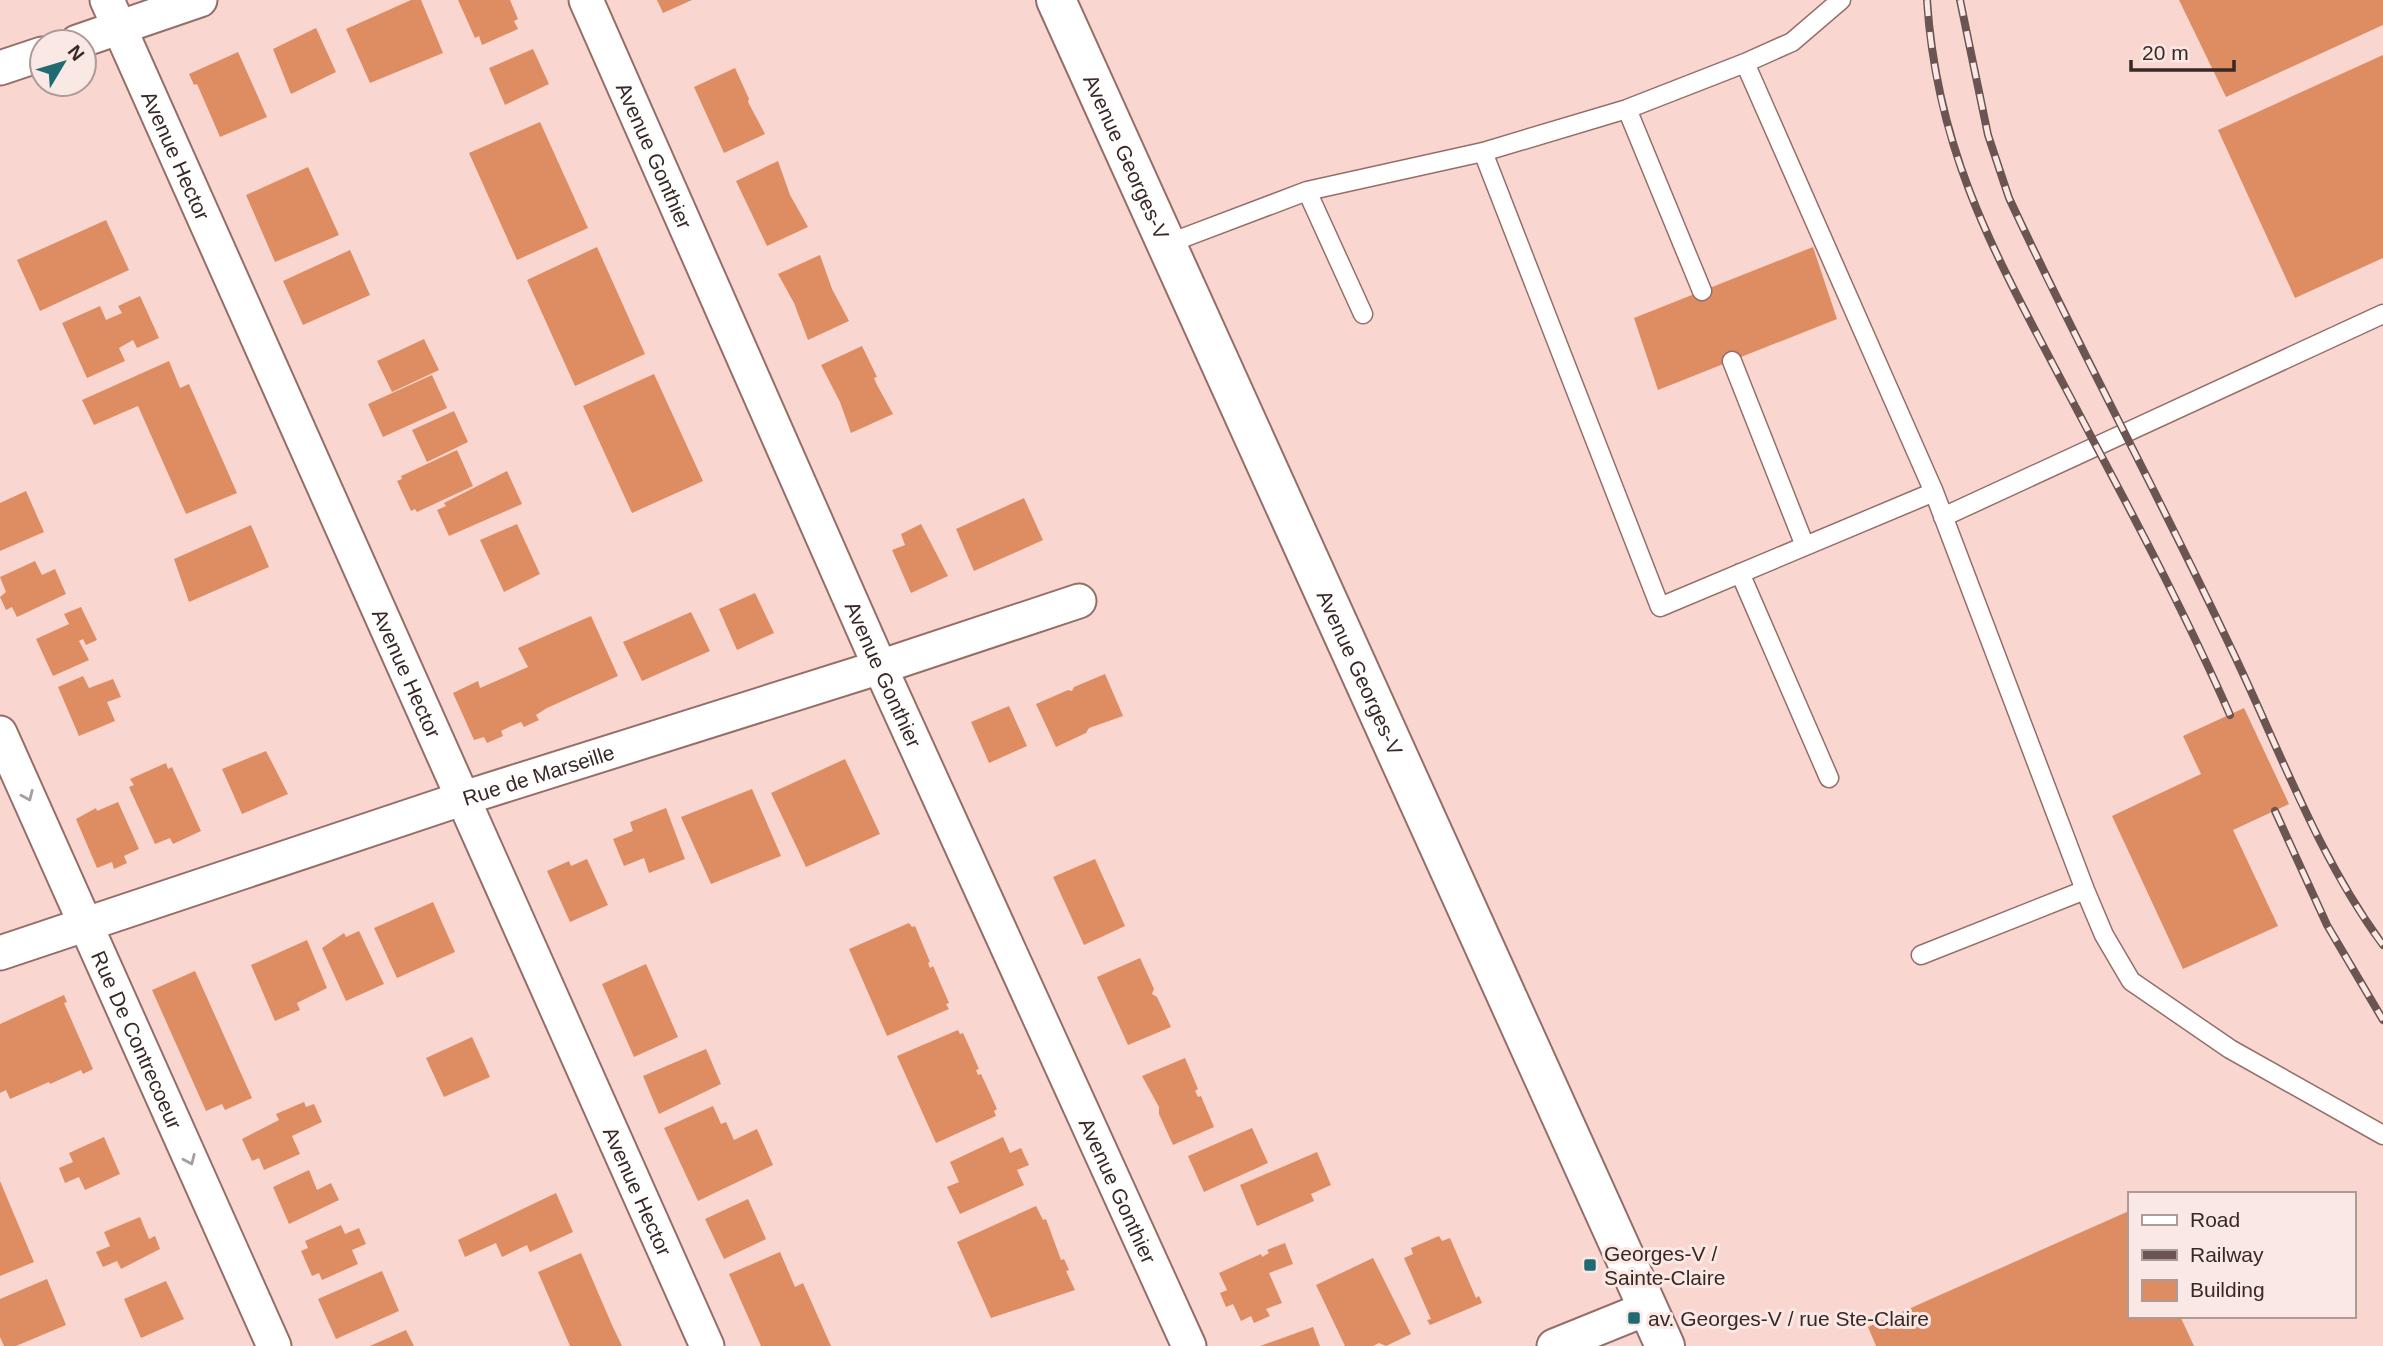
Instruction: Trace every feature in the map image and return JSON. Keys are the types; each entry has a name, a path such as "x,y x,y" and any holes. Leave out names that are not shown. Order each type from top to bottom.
{"street":[{"path":"95,28 113,14 201,0"},
{"name":"Avenue Gonthier","path":"586,0 880,667 1189,1346"},
{"name":"Avenue Georges-V","path":"1056,0 1665,1346"},
{"name":"Avenue Hector","path":"113,14 707,1346"},
{"path":"0,68 28,59"},
{"name":"Rue de Marseille","path":"0,953 464,798 880,667 1079,601"},
{"name":"Rue De Contrecoeur","path":"0,733 274,1346"},
{"path":"1554,1346 1648,1308"}],"lane":[{"path":"1167,244 1307,191 1483,152 1627,109 1792,42 1841,0"},
{"path":"1745,63 1934,492 2085,890 2105,935 2131,981 2230,1049 2383,1136"},
{"path":"1627,109 1702,291"},
{"path":"1483,152 1660,607 1934,492"},
{"path":"1307,191 1363,314"},
{"path":"1942,517 2383,314"},
{"path":"1732,360 1805,546"},
{"path":"1740,573 1829,778"},
{"path":"1921,955 2085,890"}],"building":[{"path":"411,0 421,0 443,53 370,83 346,29"},
{"path":"458,0 510,0 518,19 514,21 518,29 482,45 479,36 475,38"},
{"path":"657,0 692,0 663,13"},
{"path":"2179,0 2383,0 2383,25 2226,97"},
{"path":"316,28 336,72 291,94 273,49"},
{"path":"533,49 549,84 505,105 489,68"},
{"path":"238,52 267,117 220,137 197,84 194,85 189,74"},
{"path":"2383,55 2383,258 2295,298 2218,130"},
{"path":"735,68 748,102 765,134 724,153 694,87"},
{"path":"540,122 588,228 517,260 469,153"},
{"path":"778,161 790,195 808,227 767,246 736,181"},
{"path":"308,167 339,235 275,262 246,195"},
{"path":"106,220 129,270 40,311 17,260"},
{"path":"597,247 645,354 575,386 527,280"},
{"path":"1813,247 1837,319 1658,390 1634,318"},
{"path":"350,250 370,295 303,325 283,281"},
{"path":"820,255 832,289 849,321 808,340 794,303 778,274"},
{"path":"140,296 159,338 137,348 133,340 119,348 125,361 87,378 62,323 100,306 106,320 122,313 118,306"},
{"path":"424,339 439,370 392,392 377,361"},
{"path":"862,346 877,377 874,378 877,385 893,414 851,433 840,402 821,365"},
{"path":"169,361 180,388 189,384 237,493 186,514 138,406 94,425 82,400"},
{"path":"654,374 703,481 632,513 583,406"},
{"path":"432,375 447,408 383,437 368,404"},
{"path":"454,411 468,442 427,462 412,430"},
{"path":"457,450 473,486 417,512 415,509 411,511 397,481 402,479 401,476"},
{"path":"507,471 522,504 449,536 437,510 446,506 444,503"},
{"path":"26,491 44,532 0,551 0,503"},
{"path":"1024,498 1043,540 974,571 956,529"},
{"path":"517,524 540,574 504,592 480,540"},
{"path":"921,524 948,576 911,593 892,550 905,545 901,534"},
{"path":"251,525 269,567 189,602 174,559"},
{"path":"35,561 42,575 55,569 66,594 17,617 12,607 6,610 0,597 6,592 0,577"},
{"path":"755,593 774,633 737,650 719,609"},
{"path":"81,607 97,640 86,645 83,639 79,641 89,660 53,676 36,639 69,624 64,614"},
{"path":"691,612 710,651 642,681 623,642"},
{"path":"591,616 618,676 547,708 536,715 539,720 524,727 521,722 511,726 501,731 503,736 487,743 484,737 474,740 453,693 478,681 480,688 528,667 518,648"},
{"path":"1105,674 1123,716 1089,728 1086,733 1056,747 1036,704 1068,690 1072,691 1074,687"},
{"path":"83,676 89,688 113,679 121,697 107,702 115,721 79,736 58,687"},
{"path":"1009,706 1027,746 989,763 971,722"},
{"path":"2244,708 2289,804 2233,830 2278,926 2183,969 2112,816 2201,774 2183,736"},
{"path":"266,751 288,794 242,814 222,769"},
{"path":"845,759 880,834 806,867 771,793"},
{"path":"166,763 168,769 172,767 201,831 173,844 170,838 155,844 129,787 134,785 130,779"},
{"path":"752,789 781,856 711,884 681,817"},
{"path":"118,802 139,849 124,856 127,863 114,869 112,862 97,868 76,819 96,808 97,811"},
{"path":"666,808 685,859 649,873 644,858 624,866 613,839 633,831 630,822"},
{"path":"587,859 608,905 570,922 547,871 569,861 571,866"},
{"path":"1095,859 1125,926 1084,945 1053,877"},
{"path":"433,902 455,952 397,978 374,928"},
{"path":"909,923 912,927 915,926 930,968 933,966 949,1003 946,1004 949,1009 887,1036 849,949"},
{"path":"359,931 384,984 346,1001 322,948 344,933 346,937"},
{"path":"307,940 327,988 297,1003 300,1010 275,1021 251,965"},
{"path":"1140,958 1154,989 1152,994 1157,997 1171,1027 1128,1045 1097,977"},
{"path":"646,964 678,1037 634,1057 602,984"},
{"path":"195,971 252,1098 225,1110 222,1104 206,1111 152,990"},
{"path":"64,995 67,1002 64,1003 93,1069 83,1074 81,1070 10,1099 6,1090 0,1093 0,1024"},
{"path":"958,1030 960,1034 963,1033 979,1069 976,1070 978,1075 981,1074 997,1109 994,1111 996,1116 936,1143 897,1056"},
{"path":"472,1037 490,1077 444,1097 426,1058"},
{"path":"706,1049 721,1084 659,1114 643,1076"},
{"path":"1185,1058 1198,1089 1195,1091 1198,1097 1201,1096 1214,1127 1173,1145 1159,1114 1159,1107 1142,1076"},
{"path":"304,1102 306,1107 314,1104 322,1122 292,1136 300,1154 264,1170 259,1158 252,1161 242,1139 279,1120 276,1114"},
{"path":"713,1106 721,1124 726,1122 734,1140 757,1129 773,1165 698,1201 664,1128"},
{"path":"1252,1128 1268,1163 1204,1192 1188,1156"},
{"path":"104,1137 120,1174 85,1190 79,1177 65,1183 59,1168 73,1162 69,1153"},
{"path":"1003,1137 1010,1153 1021,1148 1029,1165 1017,1170 1024,1185 960,1214 947,1187 959,1182 950,1162"},
{"path":"1317,1152 1331,1185 1311,1194 1314,1201 1257,1226 1240,1185"},
{"path":"309,1170 317,1190 331,1183 339,1200 289,1224 273,1187"},
{"path":"0,1181 34,1262 0,1276"},
{"path":"556,1193 573,1232 530,1252 527,1245 502,1257 496,1243 465,1257 458,1240"},
{"path":"748,1199 766,1239 724,1259 705,1219"},
{"path":"1036,1206 1043,1220 1046,1219 1075,1290 991,1318 957,1242"},
{"path":"2128,1211 2128,1318 2181,1318 2194,1346 1876,1346 1868,1327"},
{"path":"140,1217 149,1239 155,1236 160,1249 121,1269 117,1261 103,1267 96,1252 110,1246 104,1232"},
{"path":"341,1225 345,1234 359,1228 366,1244 352,1250 358,1264 322,1280 319,1273 312,1276 301,1251 308,1248 305,1241"},
{"path":"1439,1236 1442,1241 1450,1238 1476,1298 1479,1296 1482,1303 1430,1325 1427,1320 1431,1319 1404,1258 1413,1254 1411,1248"},
{"path":"1285,1243 1293,1264 1269,1273 1282,1303 1266,1309 1270,1316 1254,1323 1251,1316 1241,1321 1233,1304 1226,1307 1220,1293 1227,1290 1219,1273 1261,1254 1262,1257 1269,1253 1267,1250"},
{"path":"780,1252 795,1287 803,1283 831,1346 761,1346 729,1274"},
{"path":"581,1253 622,1346 570,1346 538,1272"},
{"path":"1373,1258 1411,1334 1386,1346 1379,1343 1373,1346 1345,1346 1316,1285"},
{"path":"382,1271 399,1311 336,1339 318,1299"},
{"path":"47,1279 66,1325 16,1346 4,1346 0,1337 0,1299"},
{"path":"166,1281 184,1319 141,1338 124,1299"},
{"path":"1313,1327 1320,1346 1260,1346"},
{"path":"406,1330 414,1346 370,1346"}],"railway":[{"path":"1927,0 1933,55 1943,107 1974,202 2016,294 2151,550 2230,715"},
{"path":"1960,0 1988,135 2009,198 2202,588 2318,836 2359,910 2383,945"},
{"path":"2275,811 2327,925 2383,1020"}],"place":[{"name":"Georges-V / Sainte-Claire","path":"1590,1265"},
{"name":"av. Georges-V / rue Ste-Claire","path":"1634,1318"}]}
